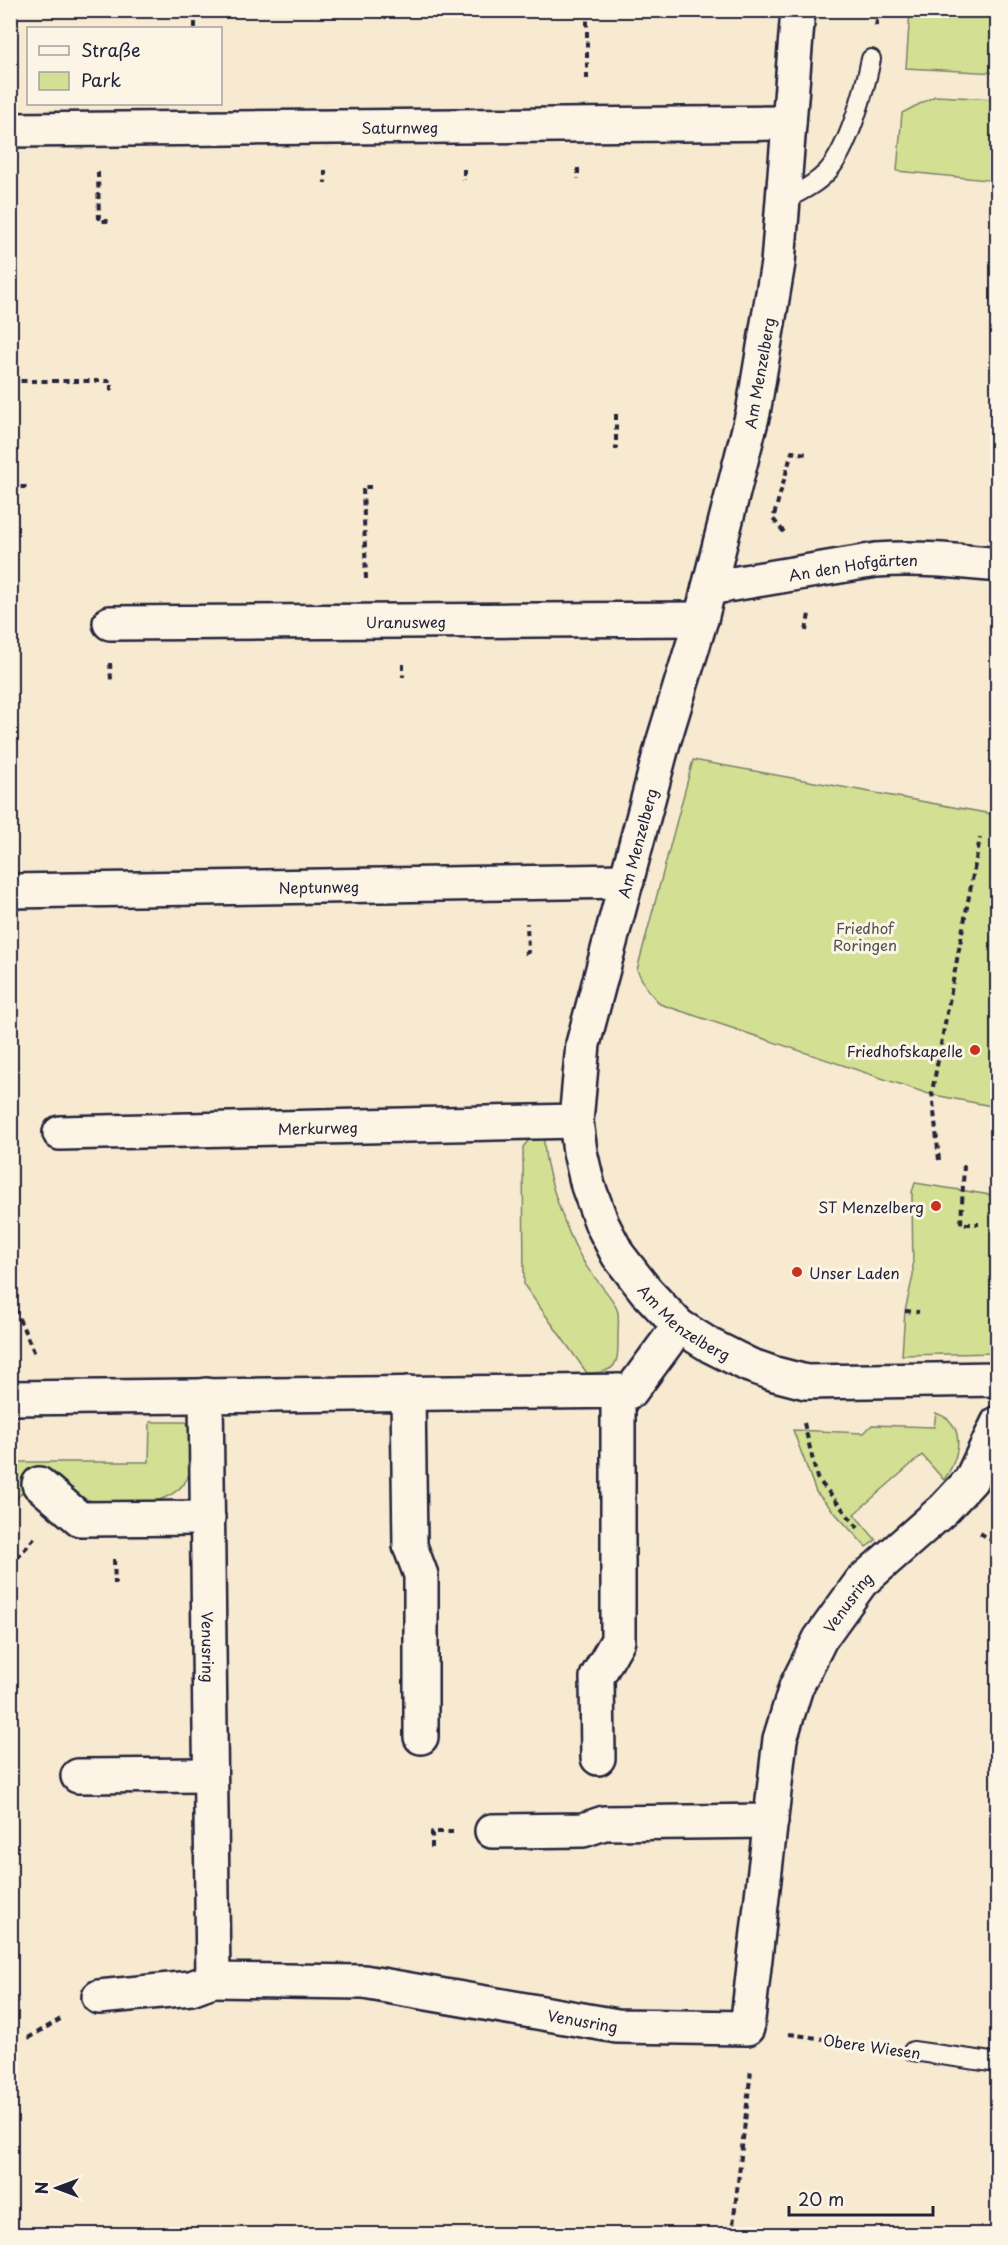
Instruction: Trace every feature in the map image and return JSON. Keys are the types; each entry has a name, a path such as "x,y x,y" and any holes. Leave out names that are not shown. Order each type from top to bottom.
{"street":[{"name":"Am Menzelberg","path":"798,10 778,263 753,413 701,619 663,743 583,1044 576,1121 580,1152 588,1186 602,1224 618,1255 646,1291 679,1326 711,1346 749,1365 806,1382 998,1379"},
{"name":"Saturnweg","path":"10,130 789,123"},
{"name":"An den Hofgärten","path":"709,588 893,559 927,558 998,565"},
{"name":"Uranusweg","path":"110,623 701,619"},
{"name":"Neptunweg","path":"10,891 627,881"},
{"name":"Merkurweg","path":"60,1133 576,1121"},
{"path":"10,1398 631,1390 679,1326"},
{"path":"598,1758 597,1677 618,1640 618,1390"},
{"path":"408,1393 410,1546 421,1575 421,1737"},
{"name":"Venusring","path":"206,1395 213,1980"},
{"name":"Venusring","path":"99,1996 191,1988 213,1980 364,1982 617,2025 747,2028 780,1739 796,1687 820,1639 861,1582 957,1497 971,1480 998,1423"},
{"path":"39,1484 80,1519 208,1518"},
{"path":"78,1776 210,1775"},
{"path":"492,1831 583,1830 604,1823 771,1821"}],"lane":[{"path":"784,200 816,183 829,170 848,135 866,84 871,59"},
{"name":"Obere Wiesen","path":"913,2051 998,2063"}],"path":[{"path":"195,10 195,27"},
{"path":"98,129 99,221 112,221"},
{"path":"10,381 111,381 111,395"},
{"path":"616,414 616,450"},
{"path":"10,487 31,487"},
{"path":"367,621 363,487 371,487"},
{"path":"939,1160 933,1092 980,838"},
{"path":"964,1165 961,1224 979,1224"},
{"path":"10,1299 36,1355"},
{"path":"905,1311 919,1312"},
{"path":"806,1382 804,1428 817,1478 885,1561"},
{"path":"996,1568 998,1563"},
{"name":"Obere Wiesen","path":"747,2028 913,2051"},
{"path":"732,2235 751,2068"}],"green space":[{"path":"910,11 997,11 997,73 906,68"},
{"path":"935,96 997,99 997,181 897,171 902,113"},
{"name":"Friedhof Roringen","path":"693,760 997,815 997,1107 929,1094 660,1004 647,989 637,970"},
{"path":"544,1134 544,1148 551,1182 571,1236 585,1264 613,1301 618,1313 618,1354 614,1365 605,1371 587,1373 524,1285 523,1147 533,1135"},
{"path":"915,1183 997,1196 997,1353 902,1355 905,1311 913,1276 912,1192"},
{"path":"936,1413 949,1420 957,1434 957,1450 948,1474 944,1480 922,1455 854,1514 876,1540 866,1547 816,1492 793,1430 864,1433 872,1425 934,1427"},
{"path":"150,1422 186,1422 190,1430 191,1469 184,1484 173,1493 143,1504 94,1502 66,1489 43,1471 14,1501 11,1501 11,1462 149,1462"}],"place":[{"name":"Friedhofskapelle","path":"975,1050"},
{"name":"ST Menzelberg","path":"936,1206"},
{"name":"Unser Laden","path":"797,1272"}]}
